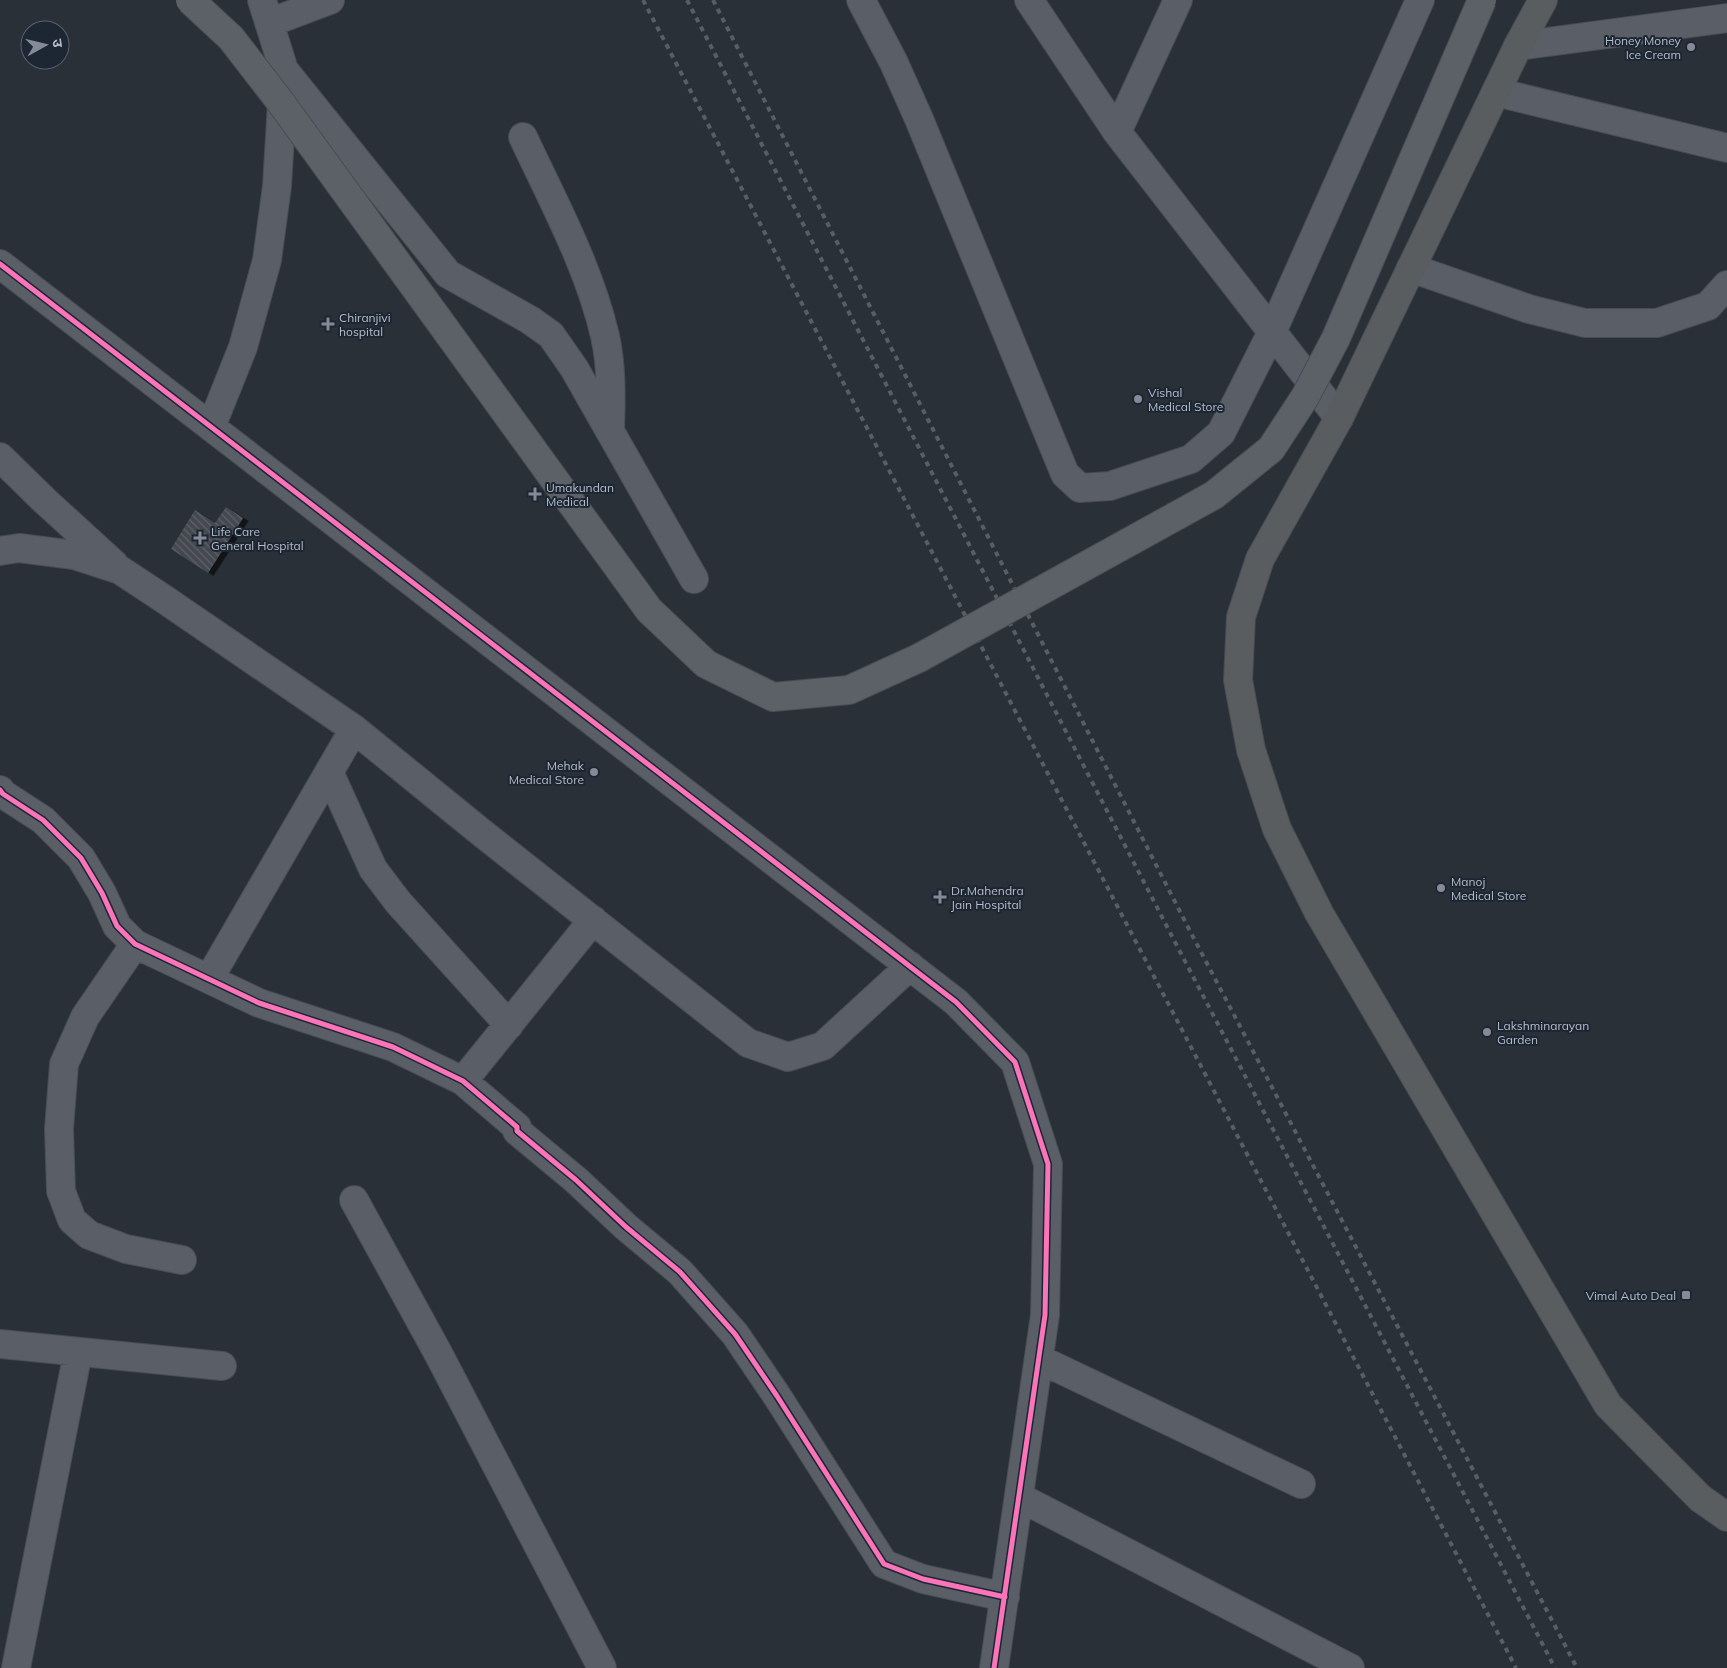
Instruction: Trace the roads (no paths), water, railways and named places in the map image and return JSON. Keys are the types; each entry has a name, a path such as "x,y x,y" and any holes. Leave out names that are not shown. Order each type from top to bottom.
{"highway":[{"path":"1543,0 1518,46 1339,418 1260,559 1241,617 1238,680 1250,750 1277,829 1319,913 1608,1405 1700,1498 1727,1517"}],"main road":[{"path":"190,0 231,38 279,100 648,610 706,664 773,697 849,690 919,658 1214,495 1271,449 1305,397 1336,338 1482,0"}],"street":[{"path":"210,427 243,348 266,260 277,186 284,70 266,11 330,0"},
{"path":"861,0 894,63 919,119 1065,474 1080,488 1110,486 1191,459 1221,433 1272,332 1420,0"},
{"path":"1030,0 1117,132 1339,418"},
{"path":"1117,132 1178,0"},
{"path":"1518,46 1727,18"},
{"path":"284,70 448,274 530,320 551,335 574,368 694,579"},
{"path":"1496,92 1727,148"},
{"path":"523,137 589,280 605,337 611,390 610,432"},
{"path":"0,264 956,1002 1015,1062 1048,1164 1045,1315 994,1668"},
{"path":"1411,268 1529,309 1585,323 1657,323 1708,306 1727,285"},
{"path":"0,457 44,501 120,570 354,730 748,1043 788,1058 823,1046 910,966"},
{"path":"0,552 19,548 74,555 120,570"},
{"path":"209,979 354,730"},
{"path":"329,772 373,870 398,902 509,1025"},
{"path":"0,790 3,794 43,820 81,858 102,893 117,926 135,944 259,1003 393,1047 463,1081 516,1127 516,1131 576,1180 626,1228 680,1272 735,1334 777,1396 884,1564 923,1579 1005,1597"},
{"path":"463,1081 593,920"},
{"path":"135,944 85,1018 64,1064 59,1129 61,1191 72,1220 89,1235 126,1249 182,1260"},
{"path":"354,1200 456,1388 602,1668"},
{"path":"0,1344 222,1366"},
{"path":"16,1668 78,1352"},
{"path":"1039,1359 1301,1484"},
{"path":"1019,1497 1350,1668"}],"railway":[{"path":"643,0 1516,1668"},
{"path":"687,0 1176,944 1555,1668"},
{"path":"713,0 1191,933 1577,1668"}],"place":[{"name":"Honey Money Ice Cream","path":"1691,47"},
{"name":"Chiranjivi hospital","path":"328,324"},
{"name":"Vishal Medical Store","path":"1138,399"},
{"name":"Umakundan Medical","path":"535,494"},
{"name":"Life Care General Hospital","path":"200,538"},
{"name":"Mehak Medical Store","path":"594,772"},
{"name":"Manoj Medical Store","path":"1441,888"},
{"name":"Dr.Mahendra Jain Hospital","path":"940,897"},
{"name":"Lakshminarayan Garden","path":"1487,1032"},
{"name":"Vimal Auto Deal","path":"1686,1295"}]}
